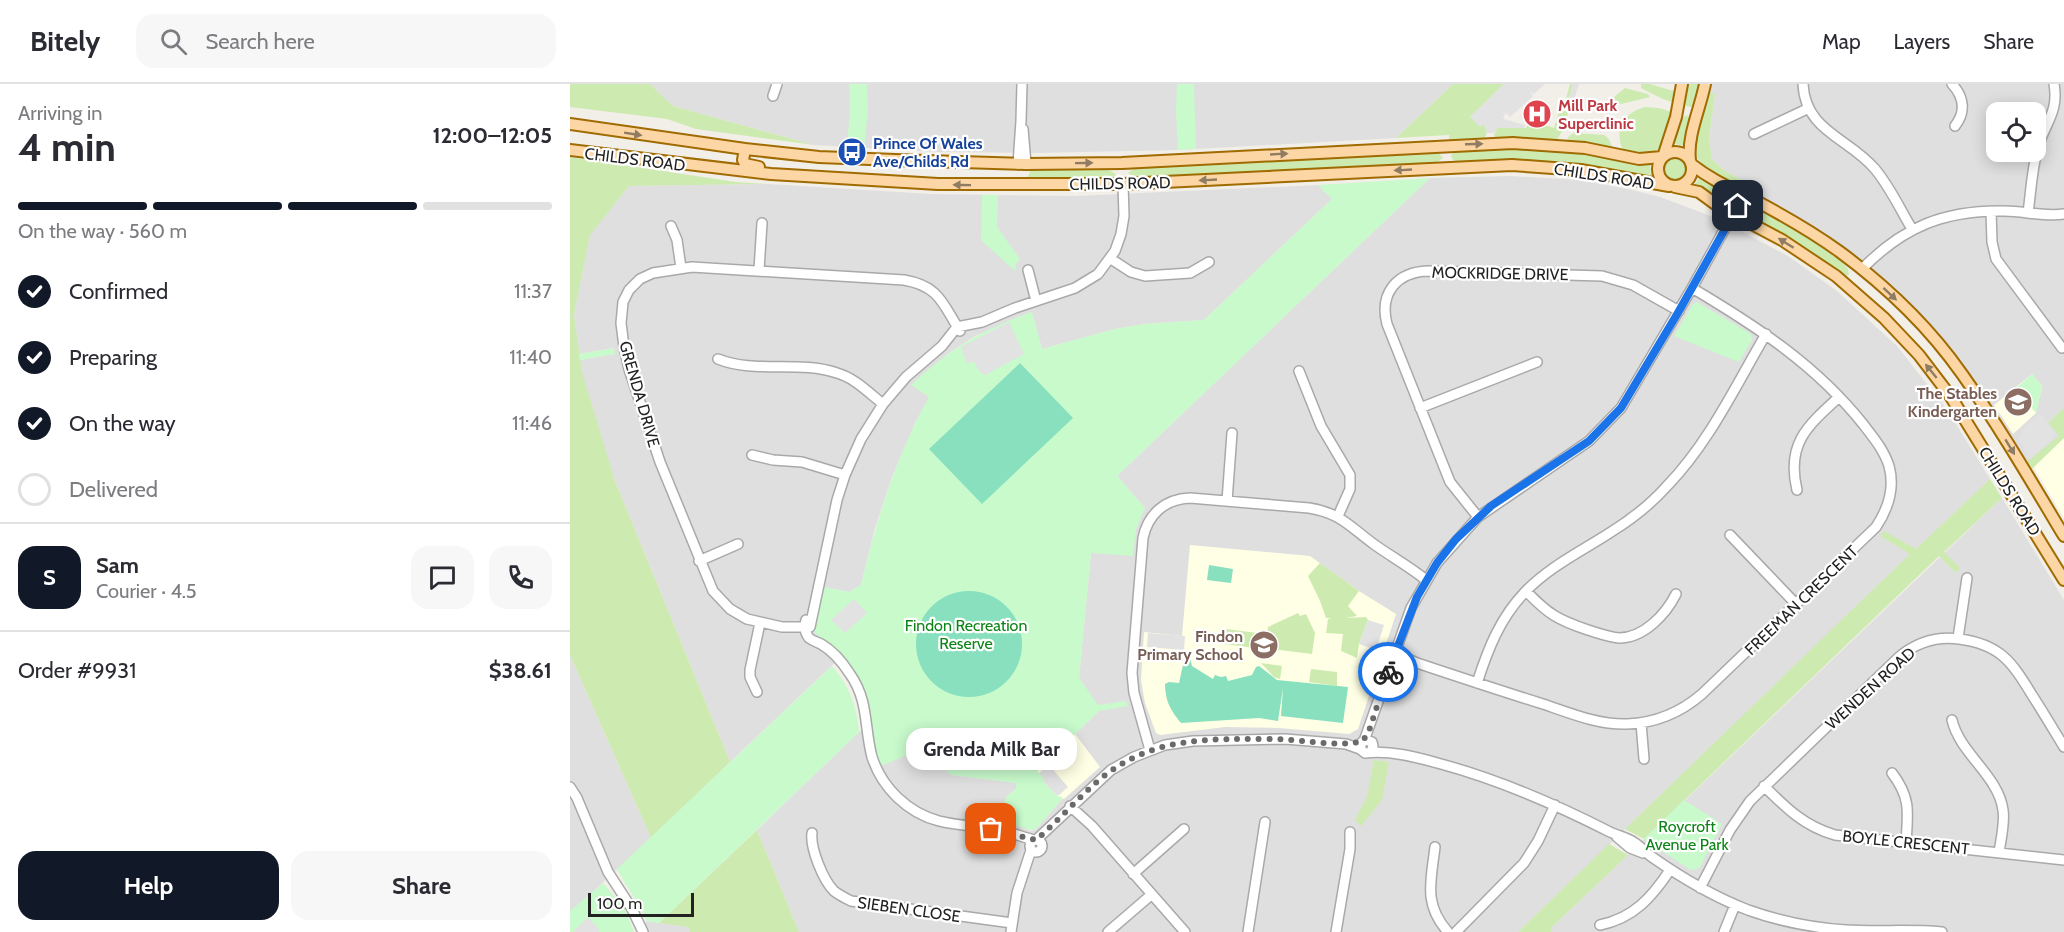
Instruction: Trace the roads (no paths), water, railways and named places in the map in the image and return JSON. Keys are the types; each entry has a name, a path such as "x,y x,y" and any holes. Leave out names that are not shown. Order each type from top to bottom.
{"main road":[{"path":"1682,84 1663,157 1659,162 1660,179 1672,186 1681,186 1691,174 1689,141 1705,84"},
{"path":"1677,109 1698,114"},
{"name":"CHILDS ROAD","path":"570,124 819,157 1022,164 1122,163 1446,146 1536,144 1593,150 1639,159 1663,157"},
{"path":"1446,146 1447,167"},
{"path":"745,149 743,160 748,166 828,174 848,179"},
{"name":"CHILDS ROAD","path":"570,150 714,168 938,184 1123,184 1512,165 1556,167 1699,192 1814,261 1850,288 1901,336 1937,377 1968,423 2064,580"},
{"path":"1663,157 1677,152 1690,162"},
{"name":"CHILDS ROAD","path":"1690,162 1715,182 1756,201 1812,233 1864,271 1903,305 1961,372 2064,536"},
{"path":"1122,163 1123,184"},
{"path":"1021,184 1022,164"},
{"path":"1733,214 1741,203 1756,201"},
{"path":"1850,288 1864,271"}],"street":[{"path":"773,96 777,84"},
{"path":"1022,84 1021,121 1024,134 1022,164"},
{"path":"1803,84 1805,99 1821,127 1860,154 1876,170 1912,230"},
{"path":"1953,84 1963,104 1961,117 1955,126"},
{"path":"2028,213 2038,146 2050,122 2055,105 2054,84"},
{"path":"1754,134 1809,108"},
{"path":"1035,845 1005,831 931,819 915,812 899,799 884,781 875,765 870,749 864,706 858,687 840,661 820,644 807,628 814,609 845,475 861,439 883,404 913,370 958,329 1083,285 1098,273 1111,259 1119,243 1123,224 1123,184"},
{"path":"1991,211 1991,236 1996,260 2062,348"},
{"path":"1864,271 1890,243 1912,230 1954,215 1991,211 2064,214"},
{"path":"1367,744 1370,728 1411,608 1427,578 1452,544 1478,517 1578,450 1621,408 1632,393 1733,214"},
{"path":"759,270 762,223"},
{"path":"671,226 677,240 681,268"},
{"path":"1111,259 1131,272 1145,276 1184,274 1195,271 1209,262"},
{"name":"GRENDA DRIVE","path":"807,628 794,632 760,623 738,614 724,603 709,584 657,455 626,358 622,332 623,302 634,284 653,273 681,268 707,267 912,281 928,287 941,299 958,329"},
{"path":"1028,270 1036,301"},
{"name":"MOCKRIDGE DRIVE","path":"1478,517 1450,482 1385,317 1388,293 1396,282 1408,274 1428,271 1602,276 1633,285 1679,311"},
{"name":"FREEMAN CRESCENT","path":"1394,656 1603,722 1641,723 1672,714 1692,703 1876,527 1889,500 1890,475 1886,457 1874,439 1839,397 1809,367 1766,334 1692,288"},
{"path":"1477,683 1492,639 1506,615 1526,591 1546,573 1625,523 1668,485 1703,441 1766,334"},
{"path":"718,358 737,364 838,373 853,380 883,404"},
{"path":"1420,408 1537,362"},
{"path":"1299,371 1321,426 1350,475 1350,489 1338,516"},
{"path":"1797,490 1793,467 1799,444 1817,417 1839,397"},
{"path":"1227,501 1232,433"},
{"path":"752,455 773,460 802,462 845,475"},
{"path":"1153,749 1134,693 1132,673 1144,532 1150,519 1160,507 1176,500 1190,498 1309,508 1338,516 1376,546 1427,578"},
{"path":"1730,535 1796,604"},
{"path":"699,561 738,544"},
{"path":"1958,639 1967,578"},
{"path":"1526,591 1543,609 1557,619 1618,638 1631,636 1644,630 1667,609 1676,594"},
{"path":"757,692 750,677 750,670 760,623"},
{"name":"WENDEN ROAD","path":"1700,888 1738,816 1764,786 1906,651 1930,640 1958,639 1985,644 2007,658 2064,747"},
{"path":"1952,720 1956,734 1996,789 2001,802 2003,818 1999,852"},
{"path":"1641,723 1644,759"},
{"path":"1012,927 1021,880 1033,859 1035,845 1072,804 1111,770 1153,749 1178,742 1285,739 1367,744 1387,752 1458,769 1510,786 1633,841 1670,870 1700,888 1735,905 1766,916 1825,928 1942,932"},
{"path":"1892,773 1903,788 1907,801 1906,842"},
{"name":"BOYLE CRESCENT","path":"1764,786 1795,816 1815,828 1846,837 2064,860"},
{"path":"570,787 577,798 608,872 632,909 643,932"},
{"path":"1072,804 1185,932"},
{"path":"1456,932 1524,863 1538,841 1555,805"},
{"path":"1248,932 1265,822"},
{"path":"1133,874 1184,829"},
{"path":"1336,932 1350,849 1350,832"},
{"name":"SIEBEN CLOSE","path":"812,833 814,850 829,884 841,896 851,901 1012,927"},
{"path":"1435,847 1431,904 1438,921 1448,932"},
{"path":"1600,925 1619,920 1635,912 1648,900 1670,870"},
{"path":"1108,932 1151,895"},
{"path":"1724,932 1735,905"}],"place":[{"name":"Mill Park Superclinic","path":"1537,114"},
{"name":"Prince Of Wales Ave/Childs Rd","path":"852,152"},
{"name":"The Stables Kindergarten","path":"2018,402"},
{"name":"Findon Primary School","path":"1264,645"},
{"name":"Grenda Milk Bar","path":"991,829"}],"park label":[{"name":"Findon Recreation Reserve","path":"966,634"},
{"name":"Roycroft Avenue Park","path":"1687,835"}]}
